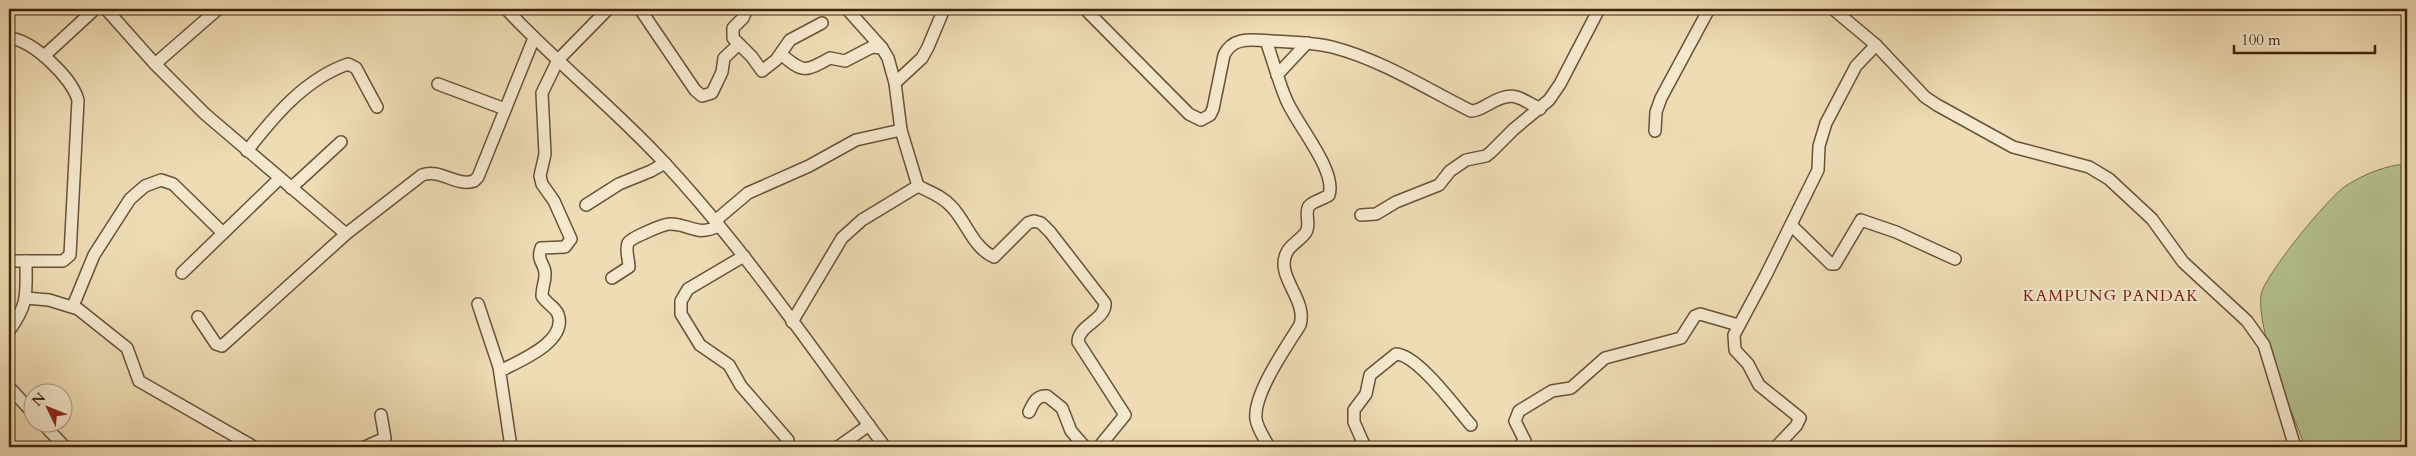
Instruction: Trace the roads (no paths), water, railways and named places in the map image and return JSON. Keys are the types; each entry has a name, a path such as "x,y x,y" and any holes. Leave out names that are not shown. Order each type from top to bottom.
{"street":[{"path":"44,56 95,9"},
{"path":"106,9 155,64 205,114 346,234"},
{"path":"155,64 218,9"},
{"path":"506,9 534,38 624,121 665,163 744,256 885,447"},
{"path":"500,371 542,348 553,339 558,328 557,312 542,296 542,284 546,276 539,262 539,252 566,247 571,239 554,201 542,184 540,176 545,154 542,93 558,60 608,9"},
{"path":"640,9 695,90 702,96 712,93 722,72 724,58 739,44"},
{"path":"747,9 743,18 732,31 733,38 762,71 781,54 790,40 822,23"},
{"path":"847,9 882,48 888,58 895,84 901,130 918,186 940,196 951,206 977,242 994,257 1028,223 1034,221 1040,223 1050,232 1105,303 1104,310 1081,333 1078,342 1125,415 1099,447"},
{"path":"895,84 922,58 944,9"},
{"path":"1085,9 1189,114 1201,120 1210,115 1213,109 1224,55 1228,47 1239,40 1307,43 1333,48 1382,64 1471,111 1509,95 1515,96 1540,109"},
{"path":"1361,215 1376,214 1396,202 1439,185 1450,171 1466,160 1486,156 1514,129 1540,109 1560,84 1599,9"},
{"path":"1655,130 1656,112 1661,98 1709,9"},
{"path":"1833,9 1876,46 1925,97 1937,106 2013,147 2089,167 2109,179 2142,209 2159,228 2183,262 2247,321 2258,334 2264,345 2295,447"},
{"path":"9,38 26,43 44,56 73,86 78,100 75,129 72,248 67,259 63,261 26,265 9,262"},
{"path":"198,317 216,344 222,346 346,234 422,175 434,172 464,183 474,181 478,176 534,38"},
{"path":"1266,41 1289,107 1325,167 1332,186 1329,195 1310,205 1308,209 1309,226 1303,236 1290,247 1285,258 1290,285 1299,301 1302,318 1300,325 1272,369 1257,408 1256,422 1269,447"},
{"path":"1277,74 1307,43"},
{"path":"1776,447 1796,426 1800,418 1759,385 1748,364 1735,350 1734,335 1791,226 1819,165 1819,146 1826,123 1856,66 1876,46"},
{"path":"781,54 797,68 803,70 810,69 830,58 845,61 872,47 882,48"},
{"path":"247,151 275,116 307,87 348,64 356,68 377,107"},
{"path":"438,84 506,108"},
{"path":"612,278 629,267 627,248 632,239 665,224 676,224 704,232 714,220 748,193 810,166 856,140 901,130"},
{"path":"291,188 341,142"},
{"path":"586,205 619,184 665,163"},
{"path":"182,273 280,178"},
{"path":"73,306 94,254 130,199 145,186 161,180 173,184 223,234"},
{"path":"792,322 842,238 862,220 918,186"},
{"path":"1791,226 1831,264 1835,264 1861,220 1896,232 1955,259"},
{"path":"744,256 688,289 681,300 681,314 700,345 729,365 741,386 788,440"},
{"path":"9,331 19,317 26,298 26,265"},
{"path":"26,298 50,300 73,306 122,343 130,354 139,381 254,447"},
{"path":"478,304 500,371 510,433 510,447"},
{"path":"1525,445 1516,426 1516,415 1552,391 1571,388 1605,358 1681,338 1692,318 1700,314 1738,325"},
{"path":"1366,447 1354,422 1354,410 1366,394 1370,375 1396,354 1404,356 1425,371 1471,425"},
{"path":"9,387 22,401"},
{"path":"1029,412 1039,397 1047,396 1062,408 1071,431 1085,447"},
{"path":"365,447 385,438 382,415"},
{"path":"838,447 869,425"},
{"path":"54,434 66,447"}],"district":[{"name":"KAMPUNG PANDAK","path":"2111,295"}]}
